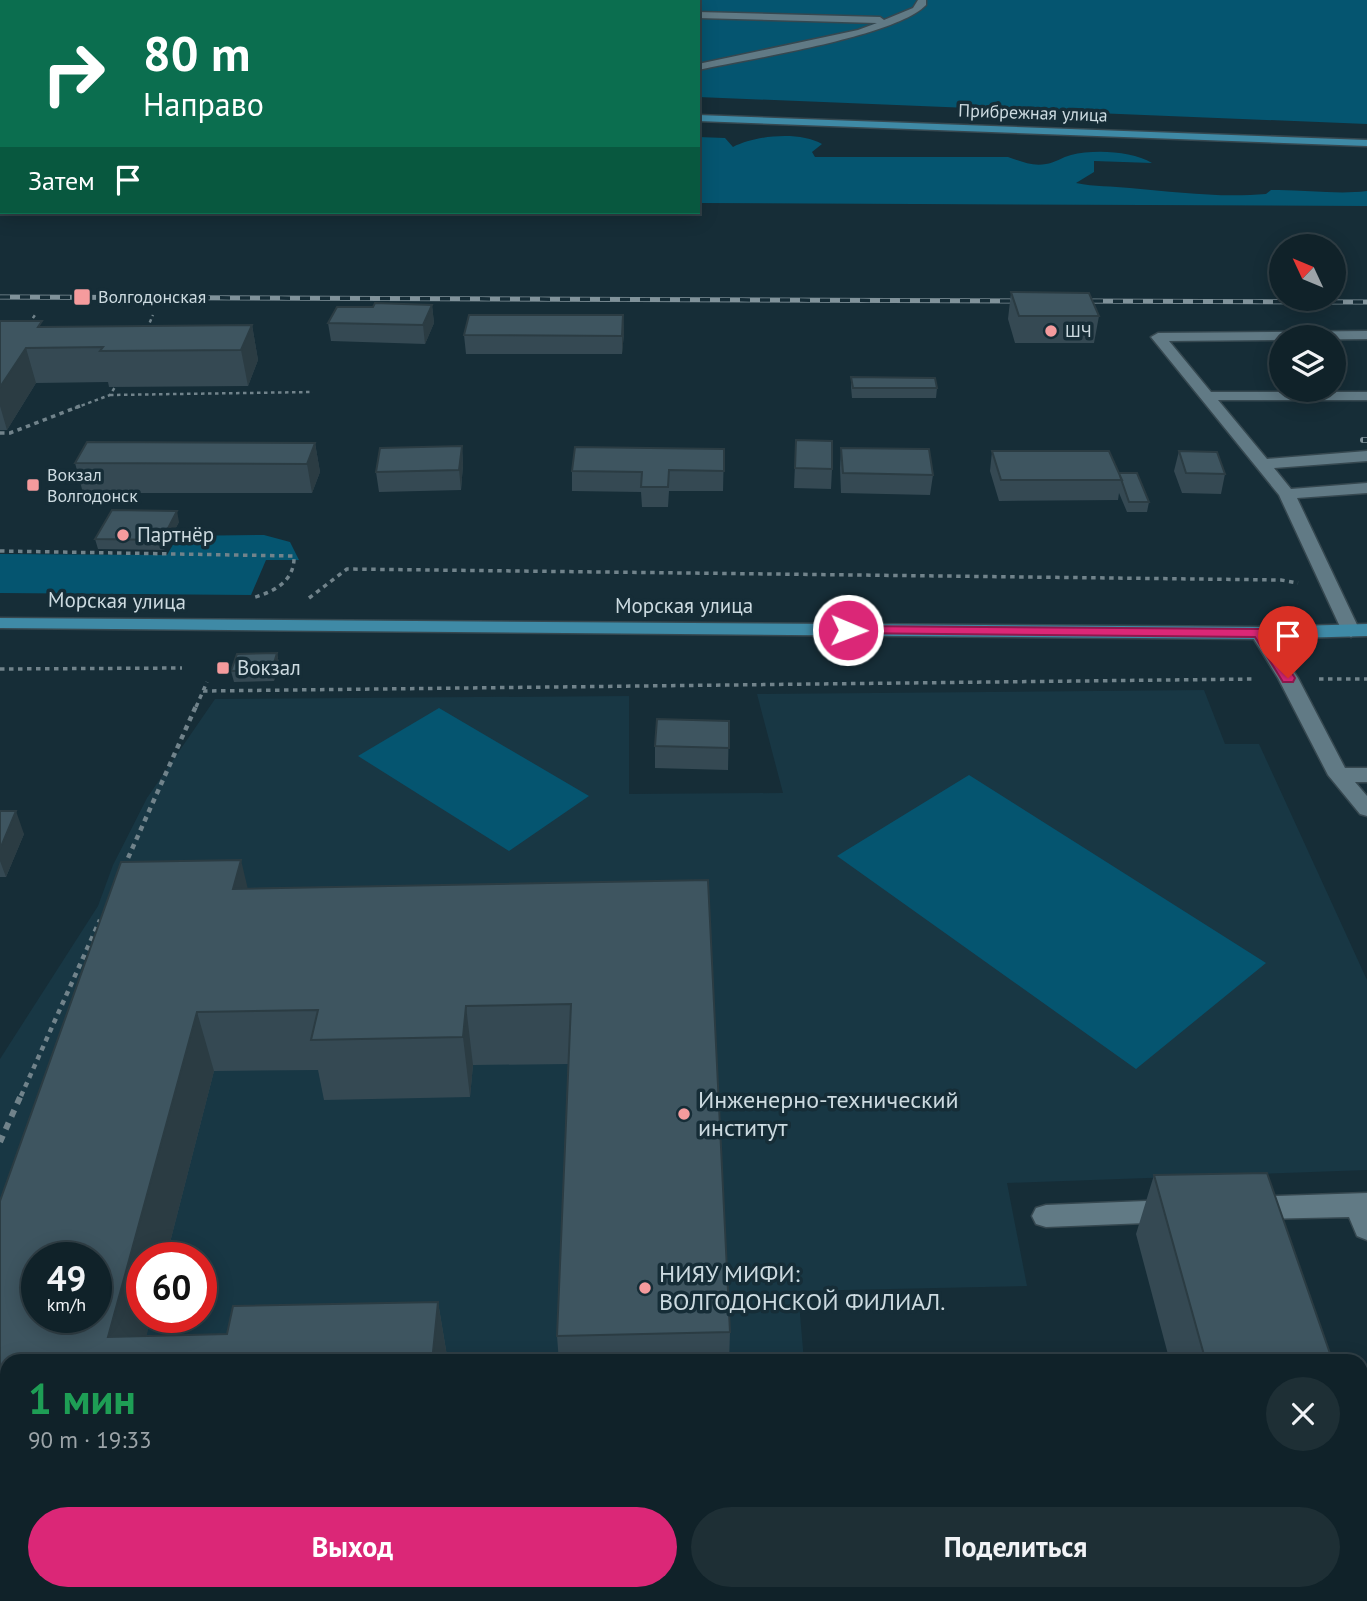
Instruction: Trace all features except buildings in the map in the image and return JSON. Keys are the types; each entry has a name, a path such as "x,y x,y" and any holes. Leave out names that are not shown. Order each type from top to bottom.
{"main road":[{"name":"Прибрежная улица","path":"700,107 1367,131"},
{"name":"Прибрежная улица","path":"700,118 1367,143"},
{"name":"Морская улица","path":"0,623 1259,633 1359,631"}],"lane":[{"path":"700,15 886,20 913,14 922,5 922,0"},
{"path":"700,67 862,33 886,20"},
{"path":"1359,631 1330,584 1287,494 1158,337 1367,335"},
{"path":"1207,396 1367,396"},
{"path":"1262,464 1367,456"},
{"path":"1287,494 1367,488"},
{"path":"1259,633 1288,678 1338,775 1367,809"},
{"path":"1338,775 1367,775"},
{"path":"1223,1209 1364,1212"},
{"path":"1046,1216 1195,1210"}],"path":[{"path":"23,331 36,315"},
{"path":"143,336 153,315"},
{"path":"110,395 115,387"},
{"path":"0,433 10,433 110,395 313,392"},
{"path":"0,551 294,556 293,572 278,587 245,600"},
{"path":"306,600 347,569 1281,580 1317,586 1330,584"},
{"path":"0,669 182,668"},
{"path":"203,691 1367,679"},
{"path":"119,879 207,682"},
{"path":"0,1142 102,917"}],"shaded area":[{"path":"700,0 1367,0 1367,124 700,97"},
{"path":"700,137 725,138 733,147 765,137 802,137 822,144 812,152 815,157 1008,157 1036,165 1080,153 1113,152 1152,163 1094,161 1094,172 1076,183 1215,195 1266,194 1271,190 1367,191 1367,206 700,203"},
{"path":"264,535 290,542 299,560 266,560 251,595 0,593 0,554 167,555 178,536"},
{"name":"Инженерно-технический институт","path":"1204,690 1225,744 1259,744 1367,980 1367,1170 1007,1183 1027,1286 798,1291 803,1354 0,1354 0,1059 98,906 113,865 147,798 215,699 629,696 629,794 783,793 757,694"},
{"path":"439,708 589,796 509,851 358,756"},
{"path":"969,775 1266,963 1136,1069 837,856"}],"railway":[{"path":"0,297 1031,301"},
{"path":"1073,301 1367,302"}],"place":[{"name":"Волгодонская","path":"82,297"},
{"name":"ШЧ","path":"1051,331"},
{"name":"Вокзал Волгодонск","path":"33,485"},
{"name":"Партнёр","path":"123,535"},
{"name":"Вокзал","path":"223,668"},
{"name":"Инженерно-технический институт","path":"684,1114"},
{"name":"НИЯУ МИФИ: ВОЛГОДОНСКОЙ ФИЛИАЛ.","path":"645,1288"}],"route":[{"path":"848,630 1259,633 1288,678"}]}
